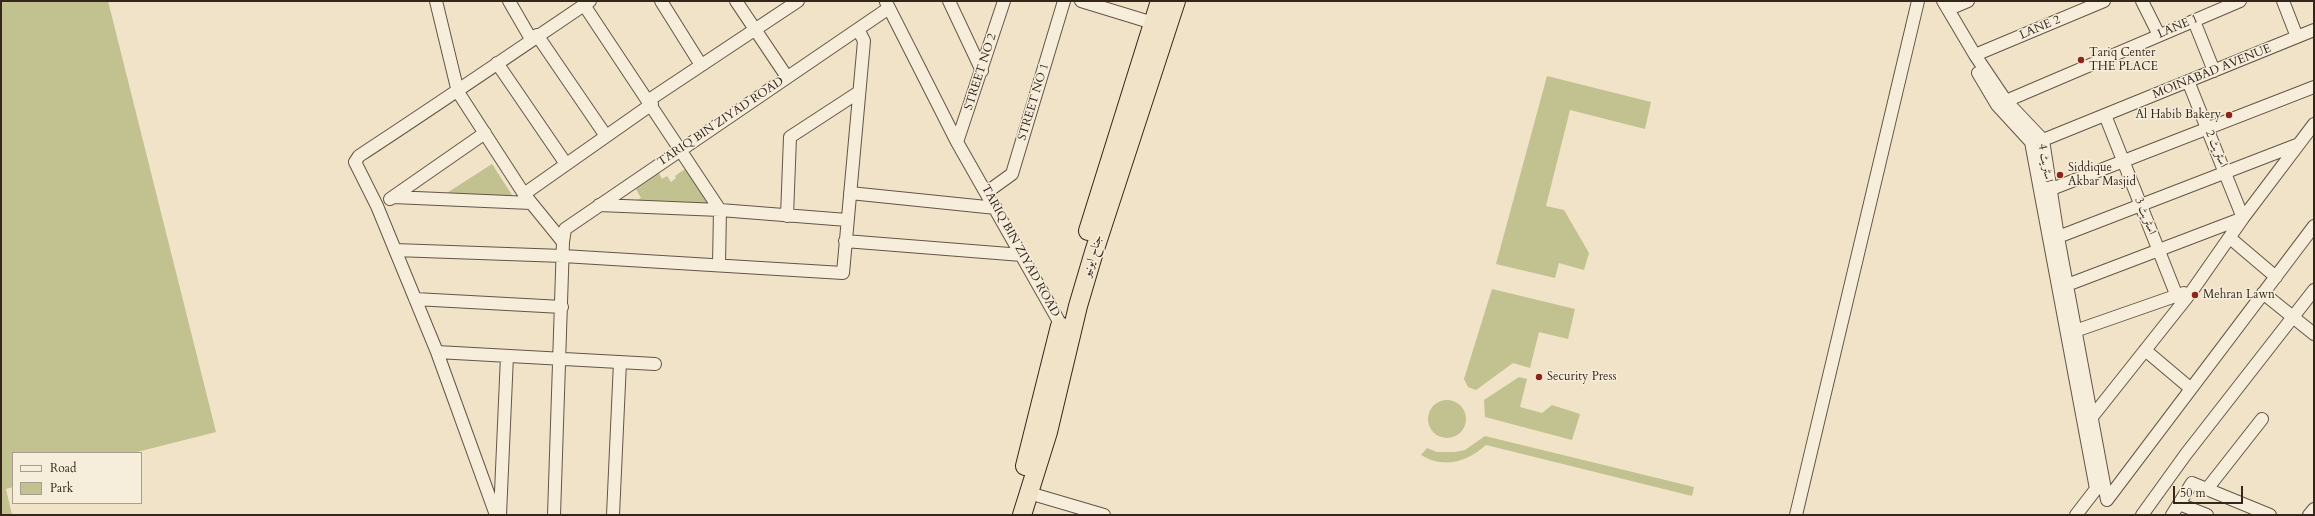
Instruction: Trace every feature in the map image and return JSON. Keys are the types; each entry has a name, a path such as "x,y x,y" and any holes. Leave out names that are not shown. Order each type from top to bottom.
{"highway":[{"name":"جناح ایونیو","path":"1011,515 1022,479 1080,257 1160,1"},
{"name":"جناح ایونیو","path":"1022,515 1048,432 1077,312 1094,252 1176,1"}],"street":[{"path":"436,1 458,92 527,199 563,242 554,515"},
{"path":"509,1 606,136"},
{"path":"661,1 701,65"},
{"path":"736,1 787,77"},
{"path":"393,197 527,199 566,164 606,136 650,102 701,65 798,1"},
{"path":"949,1 982,71"},
{"name":"STREET NO 2","path":"957,142 982,71 1004,1"},
{"name":"STREET NO 1","path":"987,192 1012,174 1064,1"},
{"path":"1081,1 1153,23"},
{"path":"1796,515 1918,1"},
{"path":"1934,1 1997,105 2031,142 2096,488 2076,515"},
{"path":"1946,5 1968,1"},
{"name":"LANE 2","path":"1975,56 2104,1"},
{"path":"2142,1 2159,35"},
{"name":"LANE 1","path":"2006,101 2240,1"},
{"path":"2283,1 2297,37"},
{"path":"496,515 438,352 377,206 356,165 356,158 458,92 534,37 587,3 720,210 719,264"},
{"name":"TARIQ BIN ZIYAD ROAD","path":"563,242 565,229 680,149 858,29 887,5 957,142 987,192 1061,325"},
{"name":"اسٹریٹ 4","path":"1946,5 1975,56 2006,101 2043,140 2049,190 2107,500 2190,388"},
{"path":"2194,21 2214,71"},
{"path":"395,250 563,256 719,264 843,273 864,41 858,29"},
{"name":"MOINABAD AVENUE","path":"2043,140 2314,30"},
{"path":"497,63 566,164"},
{"name":"اسٹریٹ 2","path":"2188,81 2243,218"},
{"path":"2049,190 2314,87"},
{"path":"787,216 790,137 859,92"},
{"name":"اسٹریٹ 3","path":"2105,115 2176,294"},
{"path":"2092,417 2192,291 2243,218 2314,124"},
{"path":"377,206 393,197 485,133"},
{"path":"2058,237 2299,143"},
{"path":"850,193 996,208"},
{"path":"599,205 720,210 847,220"},
{"path":"2067,284 2160,251 2243,218"},
{"path":"2145,350 2190,388 2314,226"},
{"path":"2230,238 2276,277"},
{"path":"846,241 1022,255"},
{"path":"2142,515 2186,454 2314,290"},
{"path":"2076,331 2176,294 2192,291"},
{"path":"2263,293 2314,334"},
{"path":"415,299 562,307"},
{"path":"438,352 655,364"},
{"path":"500,515 507,356"},
{"path":"613,515 620,362"},
{"path":"2208,489 2262,419"},
{"path":"2172,515 2192,483 2270,515"},
{"path":"1029,493 1104,515"},
{"path":"2179,504 2207,515"},
{"path":"2309,515 2314,509"}],"green space":[{"path":"1,1 108,1 216,432 137,452 12,452 12,487 6,489 12,515 1,515"},
{"path":"1547,76 1651,102 1645,129 1570,110 1546,206 1564,210 1589,253 1584,270 1559,263 1555,278 1496,264"},
{"path":"492,164 512,195 442,196"},
{"path":"685,169 710,205 630,203 641,198 636,189 659,173 662,179 667,176 671,182 676,178 675,176"},
{"path":"1492,289 1575,309 1568,339 1539,332 1530,368 1513,363 1476,390 1468,387 1464,379"},
{"path":"1519,377 1527,379 1520,407 1542,413 1552,405 1580,414 1572,440 1485,417 1484,400"},
{"path":"1447,400 1457,403 1463,409 1466,419 1463,429 1457,435 1447,438 1437,435 1431,429 1428,419 1431,409 1437,403"},
{"path":"1485,436 1694,487 1692,496 1486,445 1471,456 1455,462 1438,462 1421,455 1427,448 1437,452 1455,452 1465,450"}],"place":[{"name":"Tariq Center THE PLACE","path":"2081,60"},
{"name":"Al Habib Bakery","path":"2229,115"},
{"name":"Siddique Akbar Masjid","path":"2060,175"},
{"name":"Mehran Lawn","path":"2195,295"},
{"name":"Security Press","path":"1539,377"}]}
